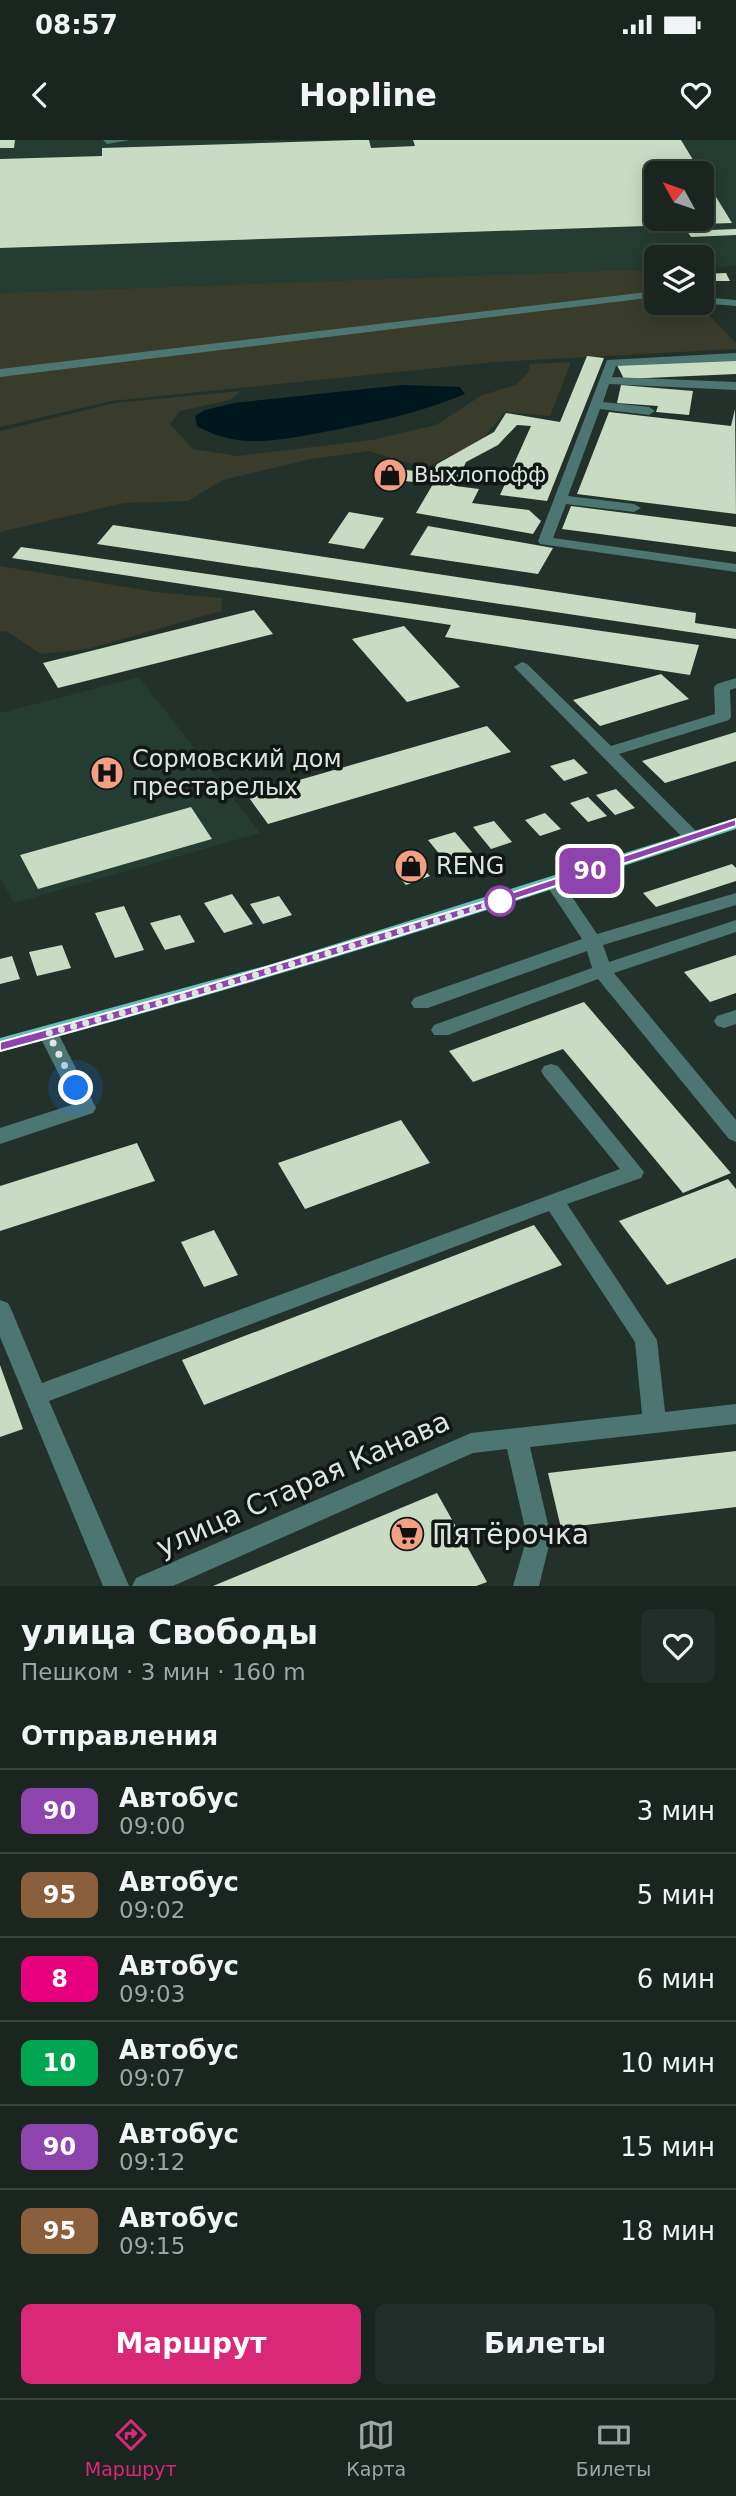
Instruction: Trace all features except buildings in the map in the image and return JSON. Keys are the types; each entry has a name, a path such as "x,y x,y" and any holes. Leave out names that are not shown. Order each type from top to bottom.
{"main road":[{"path":"3,1041 48,1033 186,996 554,883 736,823"}],"street":[{"path":"107,141 125,140"},
{"path":"0,373 644,295"},
{"path":"714,301 736,303"},
{"path":"736,357 611,363 545,541 736,568"},
{"path":"605,380 736,386"},
{"path":"596,405 649,411"},
{"path":"561,499 634,508"},
{"path":"522,667 692,837"},
{"path":"606,753 723,717 722,687 736,683"},
{"path":"554,883 593,942 602,971 736,1134"},
{"path":"421,1003 593,942 736,899"},
{"path":"442,1030 602,971 736,926"},
{"path":"0,1136 86,1108 48,1033"},
{"path":"35,1396 634,1172 551,1071"},
{"path":"553,1201 646,1340 655,1424"},
{"path":"0,1309 116,1586"},
{"name":"улица Старая Канава","path":"145,1586 471,1443 736,1414"},
{"path":"516,1438 539,1537 526,1586"}],"shaded area":[{"path":"0,140 736,140 736,266 714,267 714,245 644,245 644,269 0,293"},
{"path":"644,269 644,315 709,315 736,343 736,349 495,362 112,401 0,427 0,293"},
{"path":"571,362 550,416 505,412 481,441 429,466 416,465 369,451 311,459 223,480 188,501 124,503 0,532 0,431 114,403 241,391 230,400 180,411 170,424 193,449 237,456 372,440 436,425 482,395 516,385 528,373 530,364"},
{"path":"0,566 155,592 222,598 221,611 88,649 41,654 6,631 0,632"},
{"name":"Сормовский дом престарелых","path":"139,677 260,833 14,903 0,878 0,713"}],"water":[{"path":"403,385 460,387 465,394 385,419 292,438 260,441 215,434 197,426 195,416 205,410 234,403"}],"bus line":[{"name":"90","path":"0,1045 186,996 504,900 736,823"}],"place":[{"name":"Выхлопофф","path":"390,475"},
{"name":"Сормовский дом престарелых","path":"107,773"},
{"name":"RENG","path":"411,866"},
{"name":"Пятёрочка","path":"407,1534"}],"route":[{"path":"76,1088 48,1033 186,996 504,900 500,901"}]}
